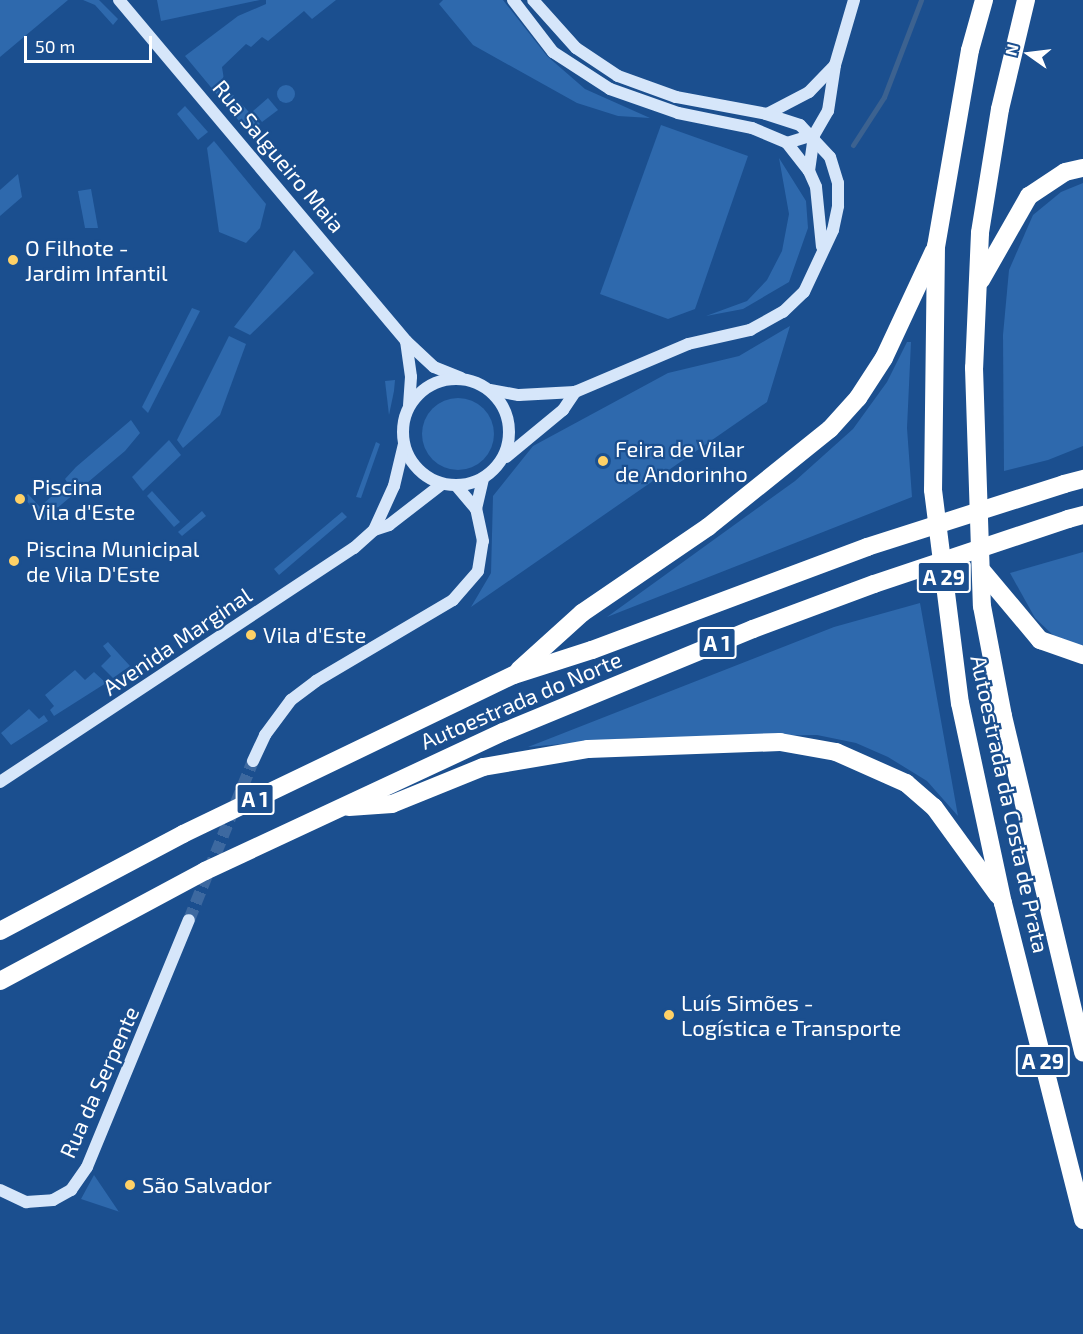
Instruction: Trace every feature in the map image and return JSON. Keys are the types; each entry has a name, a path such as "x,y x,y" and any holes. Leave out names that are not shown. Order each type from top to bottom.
{"highway":[{"name":"Autoestrada da Costa de Prata","path":"984,0 970,50 936,246 933,490 960,703 1004,903 1083,1220"},
{"name":"Autoestrada da Costa de Prata","path":"1026,0 989,169 980,233 981,280 974,368 975,474 983,572 982,606 1001,704 1083,1053"},
{"path":"981,280 1029,196 1065,172 1083,168"},
{"path":"514,675 582,613 708,527 830,429 858,398 884,358 936,246"},
{"name":"Autoestrada do Norte","path":"0,931 183,834 514,675 592,650 867,547 1083,478"},
{"name":"Autoestrada do Norte","path":"0,981 205,871 335,808 561,707 753,628 874,584 1076,517"},
{"path":"983,572 1040,640 1083,655"},
{"path":"335,808 392,804 483,767 588,749 780,742 836,752 906,783 946,822 1004,903"}],"street":[{"name":"Rua Salgueiro Maia","path":"119,0 406,341 434,367 461,378"},
{"path":"513,0 553,52 610,89 678,113 752,128 786,143 809,171 821,212 822,249"},
{"path":"409,406 431,384 461,378 490,390 519,395 575,393 688,344 750,330 783,312 804,292 822,249 833,230 838,183 830,157 814,135 801,125 767,114 676,97 618,76 576,48 533,0"},
{"path":"809,171 814,135 828,111 835,65 854,0"},
{"path":"767,114 809,92 835,65"},
{"path":"786,143 814,135"},
{"path":"406,341 411,377 409,406 402,431 404,444 411,461 423,474 442,484 457,486 483,479 524,439 563,410 575,393"},
{"path":"490,390 501,402 510,433 500,464"},
{"name":"Avenida Marginal","path":"374,530 394,486 404,444"},
{"path":"253,761 265,735 291,700 316,681 453,600 478,571 483,541 476,509 483,479"},
{"name":"Avenida Marginal","path":"0,782 354,548 374,530 389,525 442,484"},
{"path":"457,486 476,509"},
{"name":"Rua da Serpente","path":"0,1190 26,1202 53,1200 71,1190 87,1167 189,920"}],"shaded area":[{"path":"0,0 68,0 0,57"},
{"path":"83,0 99,0 118,19 113,25 95,5"},
{"path":"157,0 260,0 161,21"},
{"path":"266,0 336,0 312,19 304,11 268,41 262,37 251,47 246,44 222,67 225,86 260,124 252,130 244,127 185,56 238,16 266,4"},
{"path":"443,0 503,0 547,56 585,89 650,118 618,116 577,103 473,45 439,4"},
{"path":"286,85 292,88 295,94 292,100 286,103 280,100 277,94 280,88"},
{"path":"268,98 278,110 262,122 253,111"},
{"path":"185,106 208,132 198,140 177,114"},
{"path":"661,125 748,156 695,309 668,319 600,294"},
{"path":"214,141 266,204 260,228 246,243 219,232 207,148"},
{"path":"779,158 806,201 808,228 789,282 743,309 706,316 747,301 767,280 782,251 789,214"},
{"path":"18,174 22,197 0,216 0,190"},
{"path":"1083,183 1083,446 1048,460 1004,471 1003,335 1009,270 1033,215 1061,192"},
{"path":"91,189 98,228 85,228 78,191"},
{"path":"294,250 314,273 250,335 234,327"},
{"path":"192,308 200,311 148,413 142,407"},
{"path":"790,326 767,402 471,607 491,573 493,496 533,446 668,373 739,356"},
{"path":"229,336 246,344 220,415 183,448 177,440"},
{"path":"907,342 911,342 907,428 912,497 607,617 795,481 853,429 887,382"},
{"path":"395,380 394,391 389,415 385,381"},
{"path":"458,398 478,404 488,414 494,434 488,454 478,464 458,470 438,464 428,454 422,434 428,414 438,404"},
{"path":"131,420 140,433 125,451 43,520 24,498 28,494 40,507 67,482 65,479 76,467"},
{"path":"169,440 181,455 143,491 132,477"},
{"path":"376,442 380,444 361,498 356,497"},
{"path":"152,491 180,522 174,527 147,496"},
{"path":"202,511 206,516 182,536 178,532"},
{"path":"342,512 347,517 279,575 274,569"},
{"path":"1083,552 1083,647 1055,637 1035,618 1010,573"},
{"path":"920,603 958,816 927,781 888,757 856,743 817,735 628,738 528,747 834,627"},
{"path":"108,642 130,666 113,678 101,666 111,656 103,646"},
{"path":"75,670 85,680 94,672 106,683 54,716 50,710 54,706 45,695"},
{"path":"29,709 39,719 44,715 48,721 11,745 1,733"},
{"path":"94,1175 119,1212 81,1199"}],"waterway":[{"path":"853,145 884,97 921,0"}],"tunnel":[{"path":"189,920 253,761"}],"place":[{"name":"O Filhote - Jardim Infantil","path":"13,260"},
{"name":"Feira de Vilar de Andorinho","path":"603,461"},
{"name":"Piscina Vila d'Este","path":"20,499"},
{"name":"Piscina Municipal de Vila D'Este","path":"14,561"},
{"name":"Vila d'Este","path":"251,635"},
{"name":"Luís Simões - Logística e Transporte","path":"669,1015"},
{"name":"São Salvador","path":"130,1185"}]}
